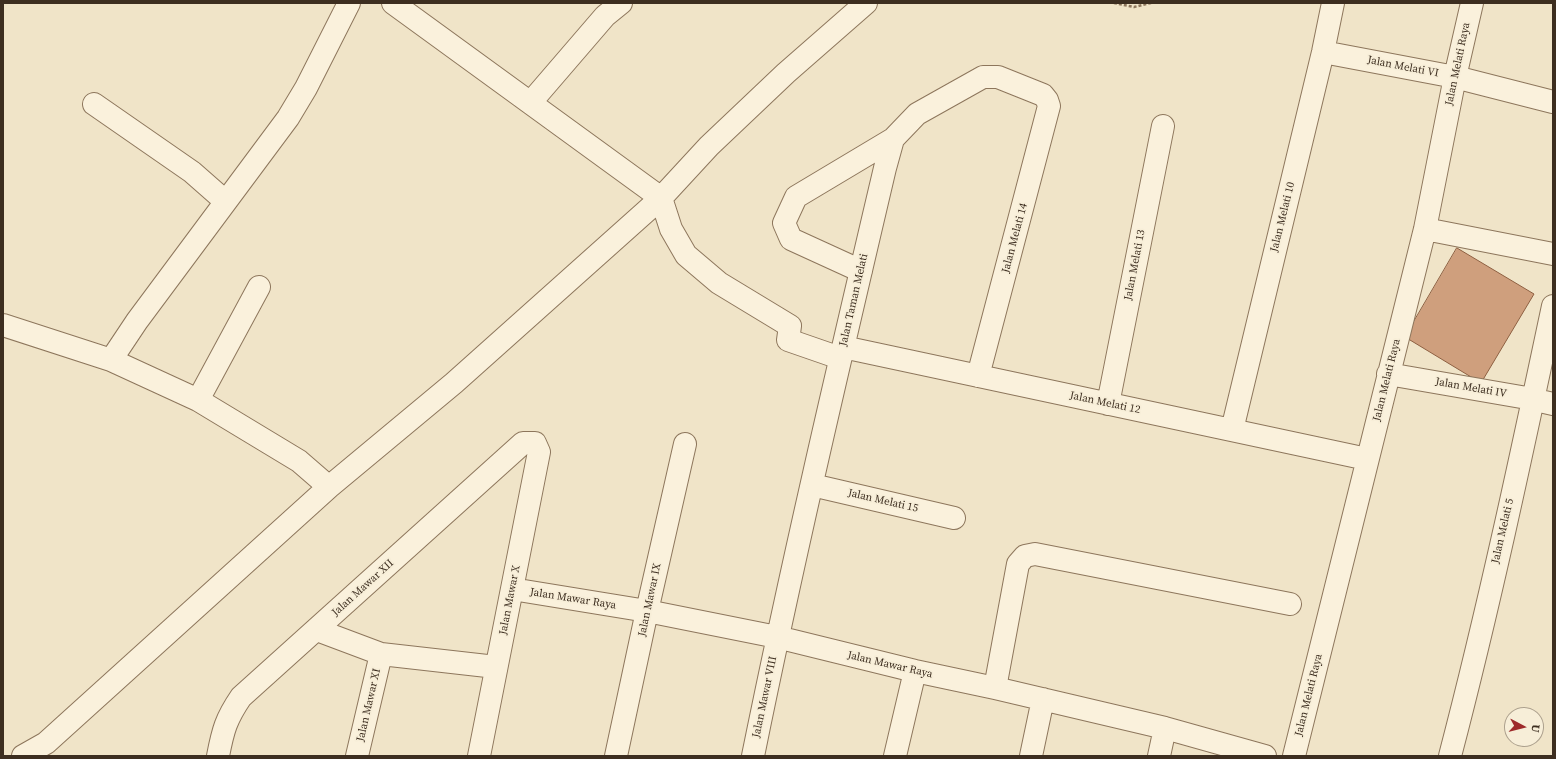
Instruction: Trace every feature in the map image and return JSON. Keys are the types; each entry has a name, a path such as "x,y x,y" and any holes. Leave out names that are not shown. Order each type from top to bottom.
{"street":[{"path":"111,360 137,321 288,118 306,88 349,3"},
{"path":"531,102 606,16 621,3"},
{"path":"24,756 46,743 328,486 454,383 661,198 709,146 786,73 866,3"},
{"name":"Jalan Melati 10","path":"1232,430 1323,52 1333,3"},
{"name":"Jalan Melati Raya","path":"1294,756 1425,230 1455,77 1472,3"},
{"path":"401,5 661,198"},
{"name":"Jalan Melati VI","path":"1323,52 1455,77 1553,102"},
{"name":"Jalan Taman Melati","path":"777,637 885,168 894,139 918,114 983,77 998,77 1043,95 1047,100"},
{"name":"Jalan Melati 14","path":"978,376 1047,115 1049,106 1047,100"},
{"path":"94,104 192,172 225,201"},
{"name":"Jalan Melati 13","path":"1108,404 1163,126"},
{"path":"861,271 791,239 784,223 796,197 894,139"},
{"name":"Jalan Melati 12","path":"661,198 671,229 686,255 719,283 790,326 788,340 842,353 978,376 1367,459"},
{"path":"1425,230 1553,254"},
{"path":"198,400 258,287"},
{"name":"Jalan Melati 5","path":"1450,756 1543,402 1553,306"},
{"path":"3,325 111,360 198,400 299,461 328,486"},
{"name":"Jalan Melati IV","path":"1388,374 1543,402"},
{"name":"Jalan Mawar XII","path":"218,756 223,730 230,713 242,697 523,443 535,444"},
{"name":"Jalan Mawar X","path":"479,756 539,452 535,444"},
{"name":"Jalan Mawar IX","path":"616,756 685,444"},
{"name":"Jalan Melati 15","path":"812,485 954,518"},
{"path":"995,688 1018,564 1025,556 1035,554 1290,604"},
{"name":"Jalan Mawar Raya","path":"512,589 647,611 777,637 915,671 995,688 1165,728 1265,756"},
{"path":"317,630 381,654 496,667"},
{"name":"Jalan Mawar VIII","path":"753,756 777,637"},
{"name":"Jalan Mawar XI","path":"357,756 381,654"},
{"path":"895,756 915,671"},
{"path":"1031,756 1043,699"},
{"path":"1159,756 1165,728"}],"path":[{"path":"1114,3 1134,7 1151,3"}],"building":[{"path":"1457,248 1534,294 1481,383 1405,337"}]}
